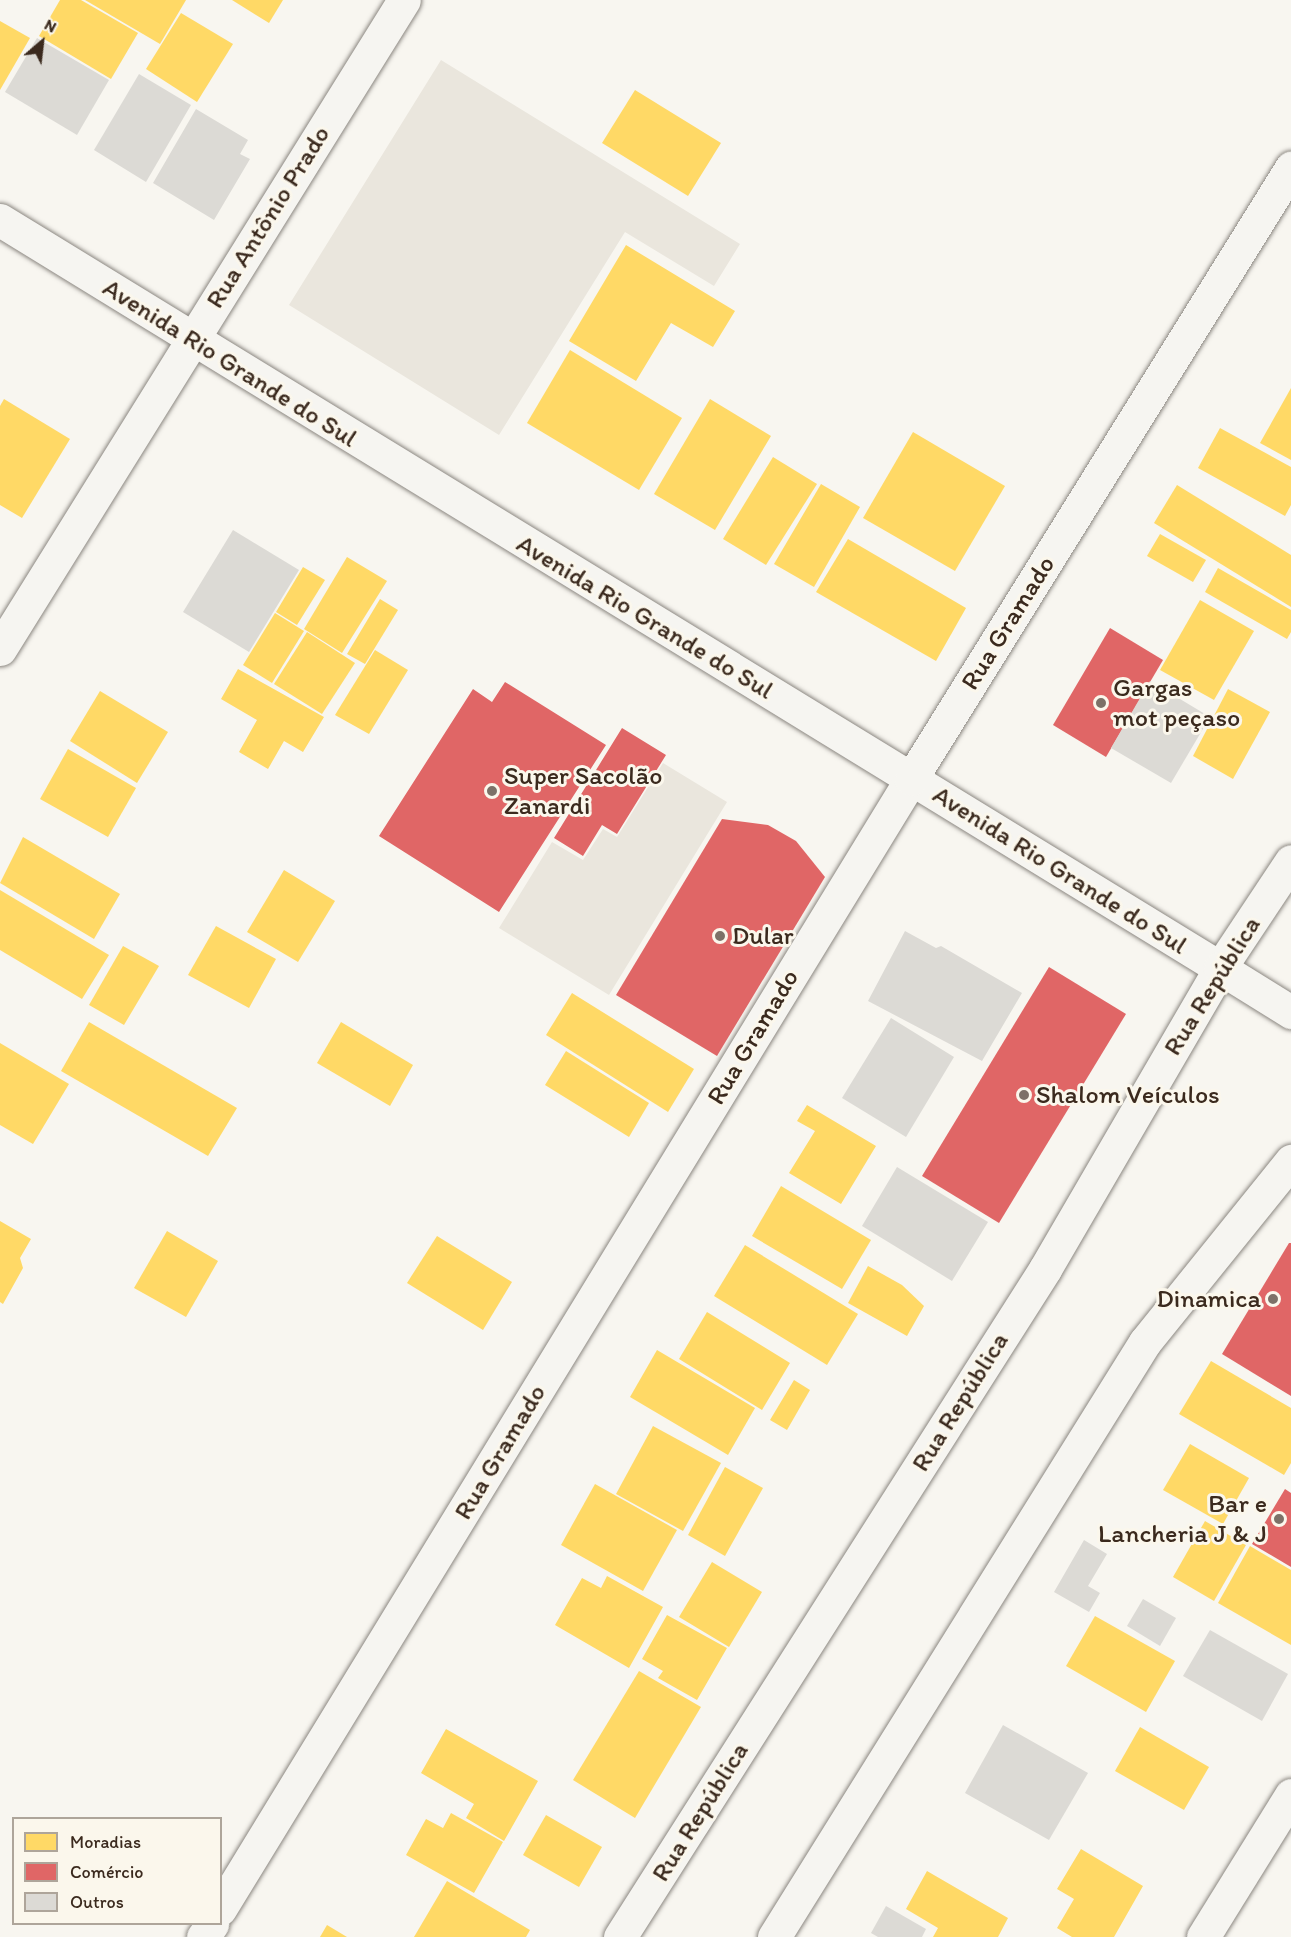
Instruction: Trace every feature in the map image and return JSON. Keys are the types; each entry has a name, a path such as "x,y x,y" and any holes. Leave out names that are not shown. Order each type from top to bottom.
{"street":[{"name":"Rua Antônio Prado","path":"0,649 404,0"},
{"name":"Rua Gramado","path":"222,1906 911,779 1291,168"},
{"name":"Avenida Rio Grande do Sul","path":"0,220 1291,1012"},
{"name":"Rua República","path":"620,1937 1044,1269 1220,968 1291,861"},
{"path":"774,1937 1145,1342 1291,1161"},
{"path":"1203,1937 1291,1795"}],"shaded area":[{"path":"441,60 740,244 714,286 625,232 499,435 289,305"},
{"path":"663,763 727,802 609,995 499,928 552,842 583,860 603,829 617,837"}],"building: Moradias":[{"path":"60,0 81,0 138,33 111,79 39,36"},
{"path":"85,0 186,0 160,44"},
{"path":"232,0 283,0 269,23"},
{"path":"181,13 233,44 197,102 146,69"},
{"path":"0,21 30,38 0,90"},
{"path":"635,90 721,143 688,196 602,143"},
{"path":"626,245 735,311 713,347 671,323 636,381 569,341"},
{"path":"570,350 682,418 639,490 527,423"},
{"path":"1291,388 1291,460 1260,443"},
{"path":"4,399 70,439 22,518 0,505 0,406"},
{"path":"710,399 771,436 715,530 654,494"},
{"path":"1220,428 1291,467 1291,505 1285,516 1198,468"},
{"path":"913,432 1005,486 955,571 863,518"},
{"path":"773,457 817,484 766,565 723,539"},
{"path":"821,484 860,507 814,587 774,564"},
{"path":"1177,485 1291,555 1291,607 1154,523"},
{"path":"1160,534 1206,560 1193,582 1147,556"},
{"path":"848,539 966,608 936,661 816,592"},
{"path":"347,557 387,581 342,653 304,629"},
{"path":"303,567 325,580 297,625 276,612"},
{"path":"1218,568 1291,610 1291,632 1287,639 1205,592"},
{"path":"380,599 398,610 365,664 347,654"},
{"path":"1200,600 1254,631 1214,700 1160,670"},
{"path":"275,613 304,631 272,683 243,665"},
{"path":"307,632 355,663 322,714 274,684"},
{"path":"375,650 408,670 369,734 335,715"},
{"path":"238,669 324,717 303,752 284,741 268,769 239,752 257,720 221,699"},
{"path":"1228,689 1270,712 1233,779 1193,756"},
{"path":"100,691 168,732 137,783 70,741"},
{"path":"68,749 136,788 108,837 40,799"},
{"path":"23,837 120,894 94,939 0,883"},
{"path":"284,870 335,901 298,962 247,932"},
{"path":"0,890 109,955 82,999 0,950"},
{"path":"216,926 276,959 249,1008 188,975"},
{"path":"123,946 159,966 124,1025 89,1005"},
{"path":"572,993 694,1069 668,1112 546,1035"},
{"path":"89,1022 237,1108 208,1156 61,1071"},
{"path":"341,1022 413,1065 390,1106 317,1063"},
{"path":"0,1043 69,1084 33,1144 0,1125"},
{"path":"566,1051 649,1103 629,1137 545,1085"},
{"path":"807,1105 876,1146 841,1204 789,1173 815,1131 797,1121"},
{"path":"781,1186 871,1240 842,1289 752,1236"},
{"path":"0,1221 31,1239 20,1258 23,1268 3,1304 0,1302"},
{"path":"167,1231 218,1261 186,1317 134,1288"},
{"path":"437,1236 512,1282 483,1330 407,1283"},
{"path":"745,1245 858,1314 827,1365 714,1296"},
{"path":"868,1266 902,1285 924,1306 907,1336 848,1303"},
{"path":"707,1312 790,1363 762,1410 679,1359"},
{"path":"657,1350 755,1408 728,1455 630,1397"},
{"path":"1211,1361 1291,1408 1291,1463 1284,1475 1179,1414"},
{"path":"794,1380 810,1390 787,1430 770,1420"},
{"path":"653,1426 721,1463 683,1531 616,1494"},
{"path":"1190,1444 1249,1478 1223,1524 1163,1490"},
{"path":"725,1467 763,1488 725,1556 688,1535"},
{"path":"595,1484 677,1530 643,1591 561,1545"},
{"path":"1205,1521 1246,1545 1214,1601 1173,1577"},
{"path":"1250,1546 1291,1570 1291,1645 1218,1603"},
{"path":"712,1562 762,1592 729,1647 679,1617"},
{"path":"607,1576 663,1607 629,1668 555,1625 582,1578 601,1588"},
{"path":"667,1615 727,1648 697,1700 658,1678 663,1671 642,1659"},
{"path":"1095,1616 1175,1661 1146,1712 1066,1666"},
{"path":"639,1671 701,1707 635,1818 573,1780"},
{"path":"1140,1727 1209,1767 1184,1810 1115,1771"},
{"path":"446,1729 538,1781 504,1841 466,1818 474,1804 421,1773"},
{"path":"451,1813 503,1842 474,1893 406,1855 426,1819 443,1828"},
{"path":"546,1815 602,1847 579,1887 523,1855"},
{"path":"1081,1849 1143,1886 1114,1937 1072,1937 1057,1928 1074,1899 1057,1889"},
{"path":"927,1871 1008,1918 998,1937 933,1937 938,1928 906,1909"},
{"path":"447,1881 530,1930 526,1937 414,1937"},
{"path":"327,1925 347,1937 320,1937"}],"building: Comércio":[{"name":"Gargas mot peçaso","path":"1110,628 1163,660 1106,757 1053,725"},
{"name":"Super Sacolão Zanardi","path":"505,682 606,745 499,912 379,836 473,689 492,702"},
{"path":"622,728 666,755 617,834 602,825 583,856 554,838"},
{"name":"Dular","path":"722,819 768,825 796,841 825,877 717,1056 616,995"},
{"name":"Shalom Veículos","path":"1049,967 1126,1014 999,1223 922,1176"},
{"name":"Dinamica","path":"1291,1243 1291,1396 1222,1354"},
{"name":"Bar e Lancheria J & J","path":"1285,1489 1291,1493 1291,1567 1252,1544"}],"building: Outros":[{"path":"37,38 109,80 77,135 5,92"},
{"path":"139,74 191,105 146,182 94,150"},
{"path":"196,109 248,140 240,154 250,159 214,220 153,183"},
{"path":"233,530 299,570 249,652 183,612"},
{"path":"1150,681 1210,717 1171,783 1111,748"},
{"path":"905,931 936,948 941,946 1022,993 982,1061 868,1001"},
{"path":"891,1018 954,1057 906,1137 842,1098"},
{"path":"897,1167 988,1222 952,1281 862,1226"},
{"path":"1084,1540 1107,1554 1088,1586 1100,1593 1089,1612 1054,1592"},
{"path":"1143,1599 1176,1618 1160,1646 1127,1626"},
{"path":"1210,1630 1288,1674 1262,1721 1183,1676"},
{"path":"1003,1725 1088,1773 1049,1840 965,1793"},
{"path":"886,1906 926,1929 922,1937 878,1937 871,1933"}],"place":[{"name":"Gargas mot peçaso","path":"1101,703"},
{"name":"Super Sacolão Zanardi","path":"492,791"},
{"name":"Dular","path":"720,936"},
{"name":"Shalom Veículos","path":"1024,1095"},
{"name":"Dinamica","path":"1273,1299"},
{"name":"Bar e Lancheria J & J","path":"1279,1519"}]}
